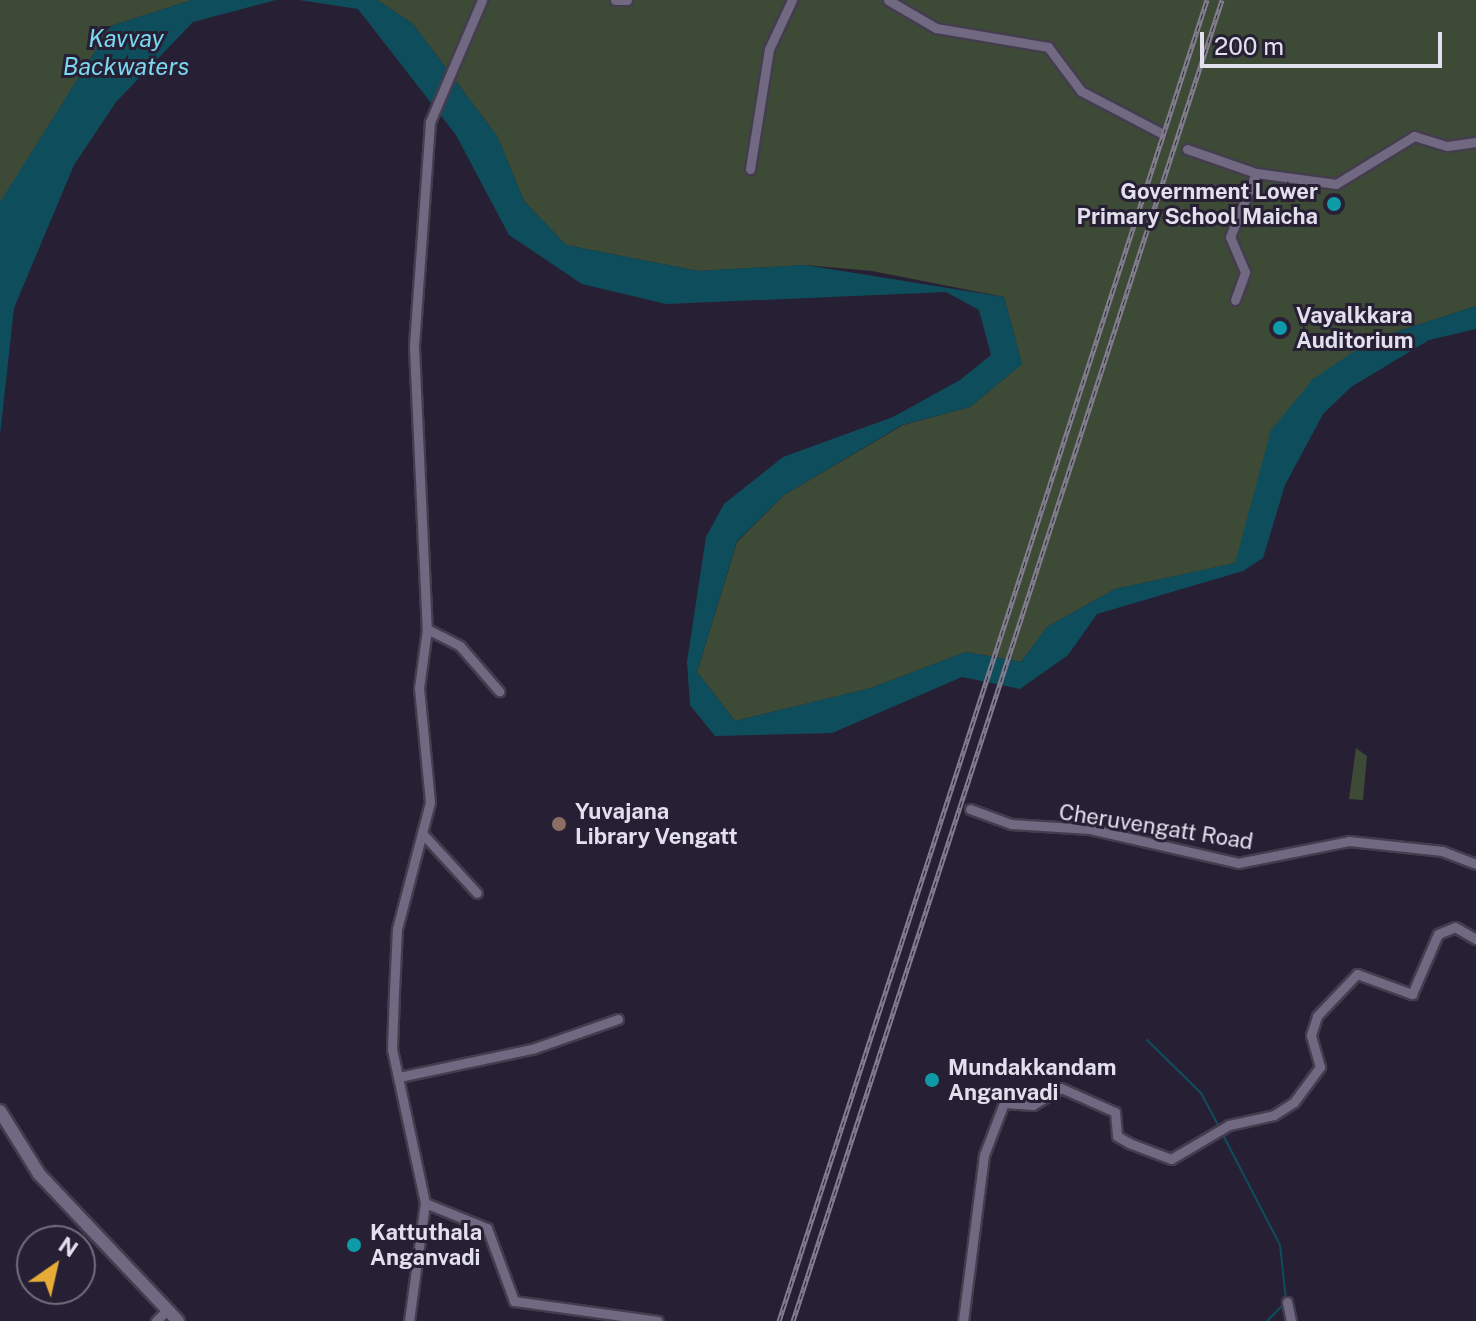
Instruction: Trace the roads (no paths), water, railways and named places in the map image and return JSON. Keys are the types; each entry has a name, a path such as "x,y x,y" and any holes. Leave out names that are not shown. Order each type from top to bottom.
{"street":[{"path":"409,1321 425,1203 392,1049 397,929 430,802 419,688 427,629 414,347 430,122 482,0"},
{"path":"615,0 627,0"},
{"path":"750,169 769,49 792,0"},
{"path":"888,0 936,28 1048,47 1081,91 1161,133"},
{"path":"1187,149 1256,173 1336,184 1414,136 1447,146 1476,142"},
{"path":"1235,300 1245,272 1230,237 1256,173"},
{"path":"427,629 460,646 499,691"},
{"name":"Cheruvengatt Road","path":"970,809 1011,824 1090,829 1238,863 1349,841 1442,851 1476,864"},
{"path":"422,833 477,893"},
{"path":"963,1321 984,1155 1004,1103 1033,1105 1061,1088 1115,1112 1117,1136 1171,1159 1225,1128 1294,1102 1320,1067 1314,1022 1357,974 1412,994 1438,934 1455,927 1476,939"},
{"path":"399,1077 532,1049 618,1019"},
{"path":"0,1111 39,1174 178,1321"},
{"path":"425,1203 487,1228 514,1301 658,1321"},
{"path":"1287,1302 1291,1321"},
{"path":"156,1321 167,1310"}],"water":[{"name":"Kavvay Backwaters","path":"192,0 276,0 193,22 116,102 74,165 14,308 0,435 0,202 111,26"},
{"path":"299,0 377,0 413,24 497,136 524,201 566,245 698,271 805,265 1004,297 1022,364 970,407 902,425 784,495 737,541 697,672 735,721 871,688 966,652 1021,662 1047,627 1115,589 1235,563 1271,430 1313,379 1371,340 1476,306 1476,329 1429,340 1351,387 1323,414 1285,485 1263,558 1243,571 1097,614 1068,655 1020,689 962,677 832,733 715,736 690,705 687,662 706,537 724,504 783,457 893,417 960,380 991,355 979,310 946,292 666,304 582,284 509,235 456,135 358,9"}],"waterway":[{"path":"1147,1040 1201,1093 1219,1127"},
{"path":"1222,1133 1280,1245 1286,1299"},
{"path":"1267,1321 1283,1305"}],"railway":[{"path":"779,1321 1207,0"},
{"path":"793,1321 1222,0"}],"place":[{"name":"Government Lower Primary School Maicha","path":"1334,204"},
{"name":"Vayalkkara Auditorium","path":"1280,328"},
{"name":"Yuvajana Library Vengatt","path":"559,824"},
{"name":"Mundakkandam Anganvadi","path":"932,1080"},
{"name":"Kattuthala Anganvadi","path":"354,1245"}]}
